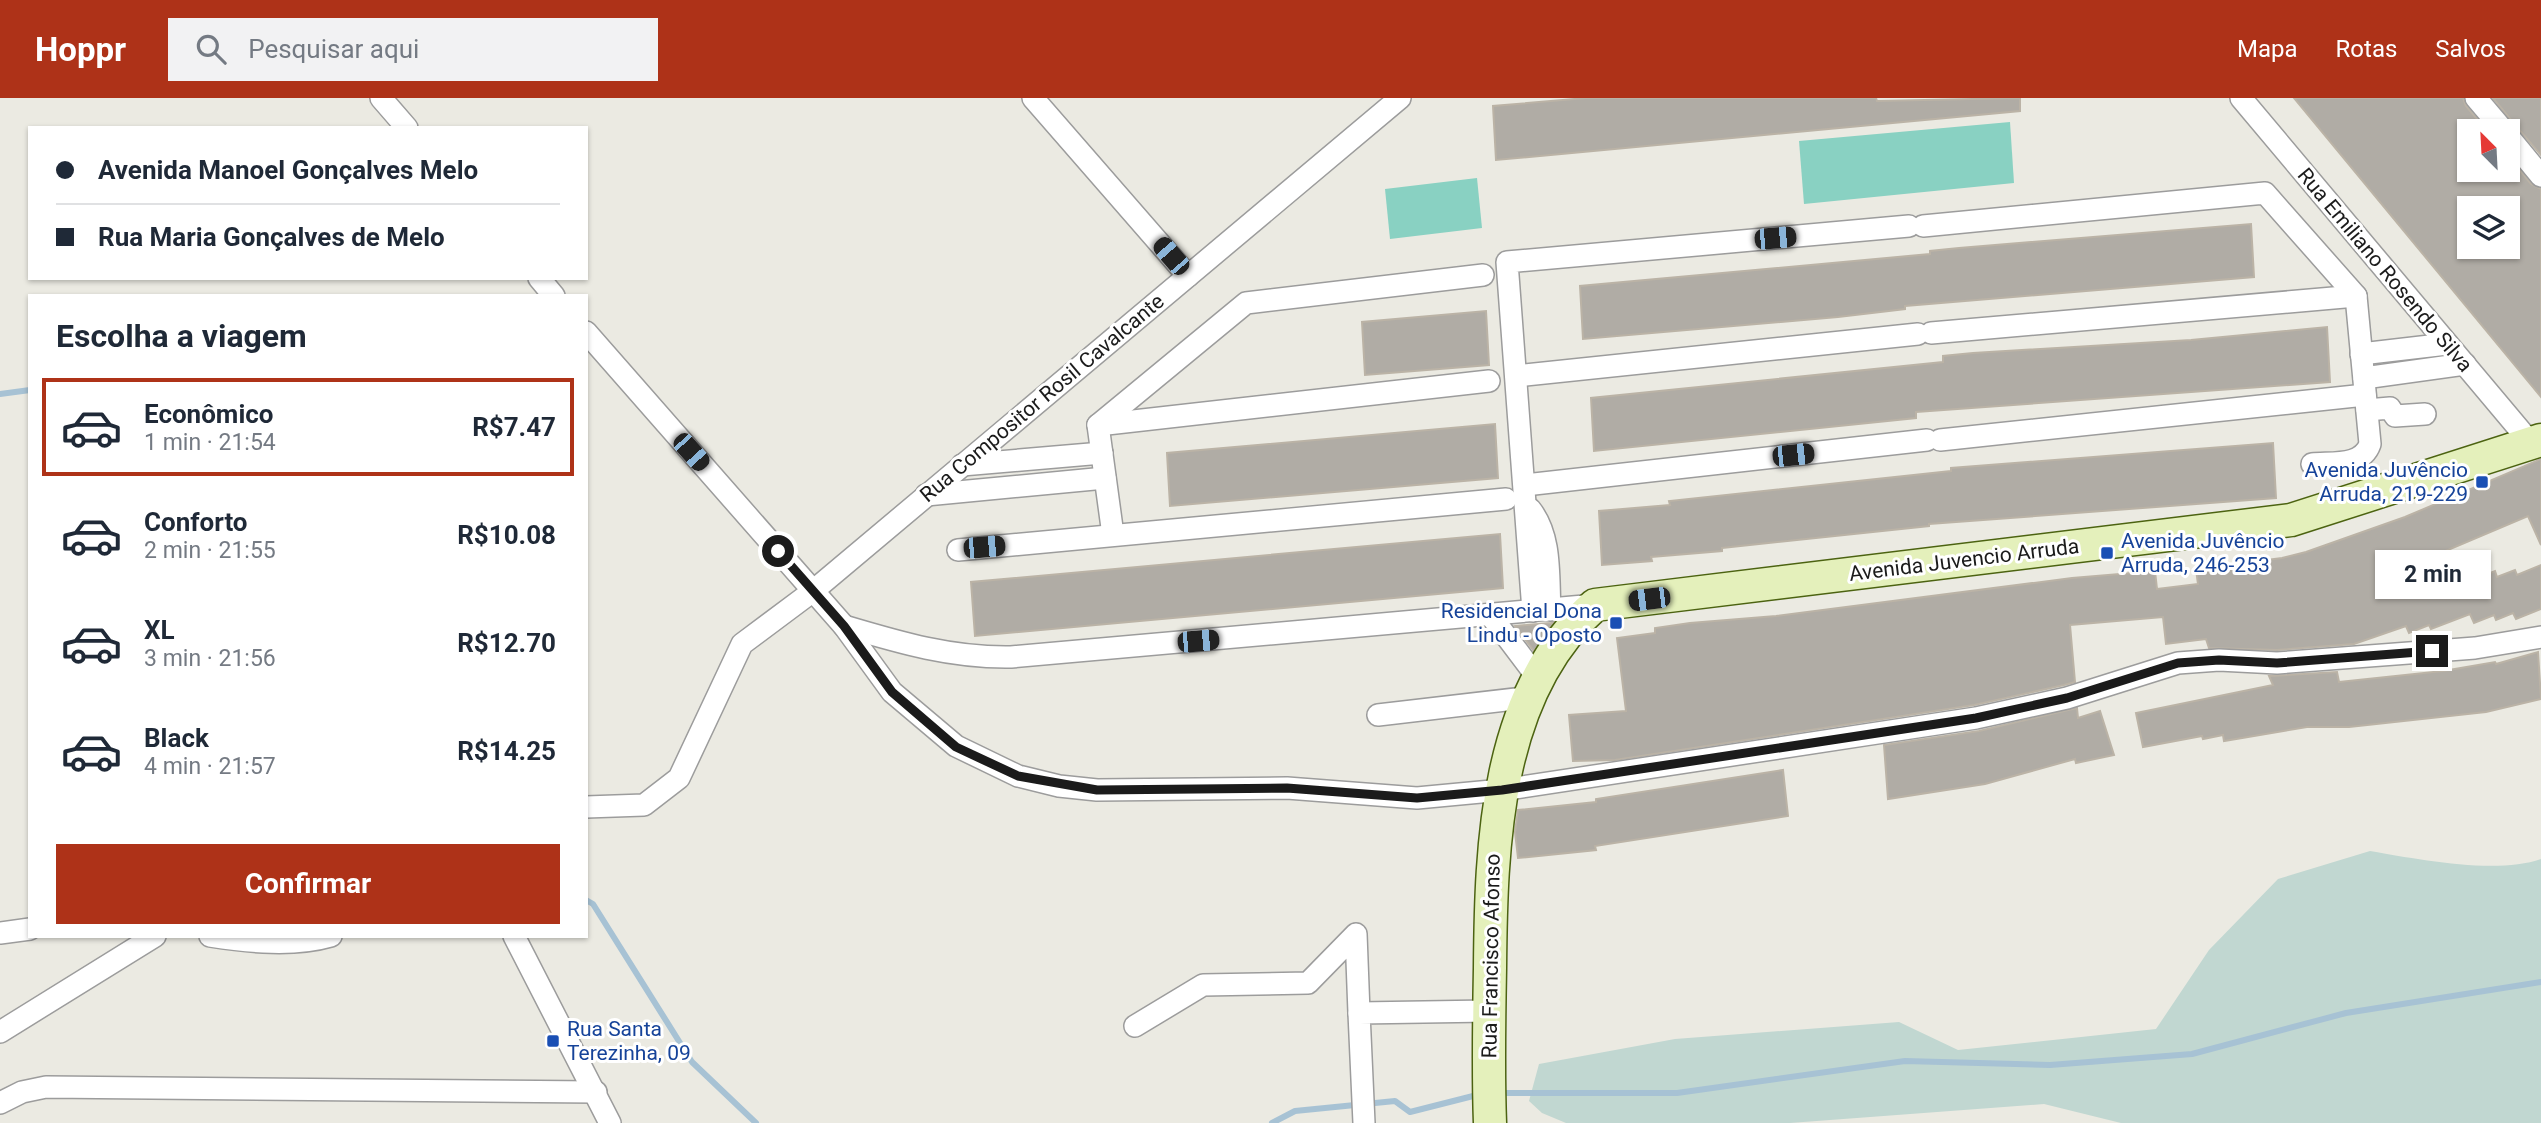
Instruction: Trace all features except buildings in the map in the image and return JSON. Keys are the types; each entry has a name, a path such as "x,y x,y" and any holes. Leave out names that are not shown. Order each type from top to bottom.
{"street":[{"path":"381,98 405,126"},
{"path":"1033,98 1188,276"},
{"name":"Rua Compositor Rosil Cavalcante","path":"588,807 644,805 679,778 742,644 813,591 1400,98"},
{"name":"Rua Emiliano Rosendo Silva","path":"2241,98 2447,344 2535,441"},
{"path":"2476,98 2494,119"},
{"path":"2520,151 2541,176"},
{"path":"1541,611 1526,495 1507,262 2265,193 2356,296 2370,444 2367,454 2358,460 2312,464"},
{"path":"1098,425 1246,303 1483,275"},
{"path":"541,280 552,294"},
{"path":"1516,376 1924,333 2356,296"},
{"path":"588,334 844,626 892,692 930,727 956,747 1018,776 1097,790 1287,788 1417,798 1502,790 1976,718 2067,698 2178,663 2219,660 2277,663 2475,648 2541,637"},
{"path":"2361,354 2447,344"},
{"path":"1526,495 1933,440 2365,395 2465,364"},
{"path":"1098,425 1489,381"},
{"path":"2365,395 2390,408 2395,416 2425,414"},
{"path":"1098,425 1112,535"},
{"name":"Avenida Juvencio Arruda","path":"1595,605 2291,520 2318,514 2535,441"},
{"path":"962,465 1102,453"},
{"path":"926,495 1105,478"},
{"path":"958,550 1506,499"},
{"path":"844,626 936,653 976,658 1012,657 1595,605"},
{"name":"Rua Francisco Afonso","path":"1490,1123 1489,1011 1493,844 1502,790 1512,743 1536,689 1567,633 1595,605"},
{"path":"1378,715 1536,689 1491,616"},
{"path":"0,933 28,929"},
{"path":"1135,1026 1203,985 1308,983 1356,934 1364,1123"},
{"path":"0,1032 152,938"},
{"path":"223,938 249,942 324,938"},
{"path":"515,938 610,1123"},
{"path":"1359,1013 1489,1011"},
{"path":"0,1102 22,1092 56,1087 596,1092"}],"shaded area":[{"path":"2010,122 2014,183 1804,204 1799,141"},
{"path":"1477,178 1482,228 1390,239 1385,189"},
{"path":"2370,851 2480,866 2523,864 2541,859 2541,1123 2121,1123 2044,1104 1790,1123 1566,1123 1542,1113 1529,1101 1539,1064 1675,1039 1899,1022 1958,1050 2156,1029 2209,950 2278,879"}],"waterway":[{"path":"0,394 28,390"},
{"path":"588,901 593,904 692,1062 756,1123"},
{"path":"1498,1093 1677,1093 1905,1061 2050,1065 2192,1054 2346,1013 2541,982"},
{"path":"1272,1123 1295,1111 1395,1101 1410,1112 1481,1094"}],"place":[{"name":"Avenida Juvêncio Arruda, 219-229","path":"2482,482"},
{"name":"Avenida Juvêncio Arruda, 246-253","path":"2107,553"},
{"name":"Residencial Dona Lindu - Oposto","path":"1616,623"},
{"name":"Rua Santa Terezinha, 09","path":"553,1041"}],"route":[{"path":"778,551 844,626 892,692 956,747 985,763 1018,776 1059,786 1097,790 1287,788 1417,798 1502,790 1976,718 2067,698 2162,666 2197,660 2277,663 2432,651"}]}
